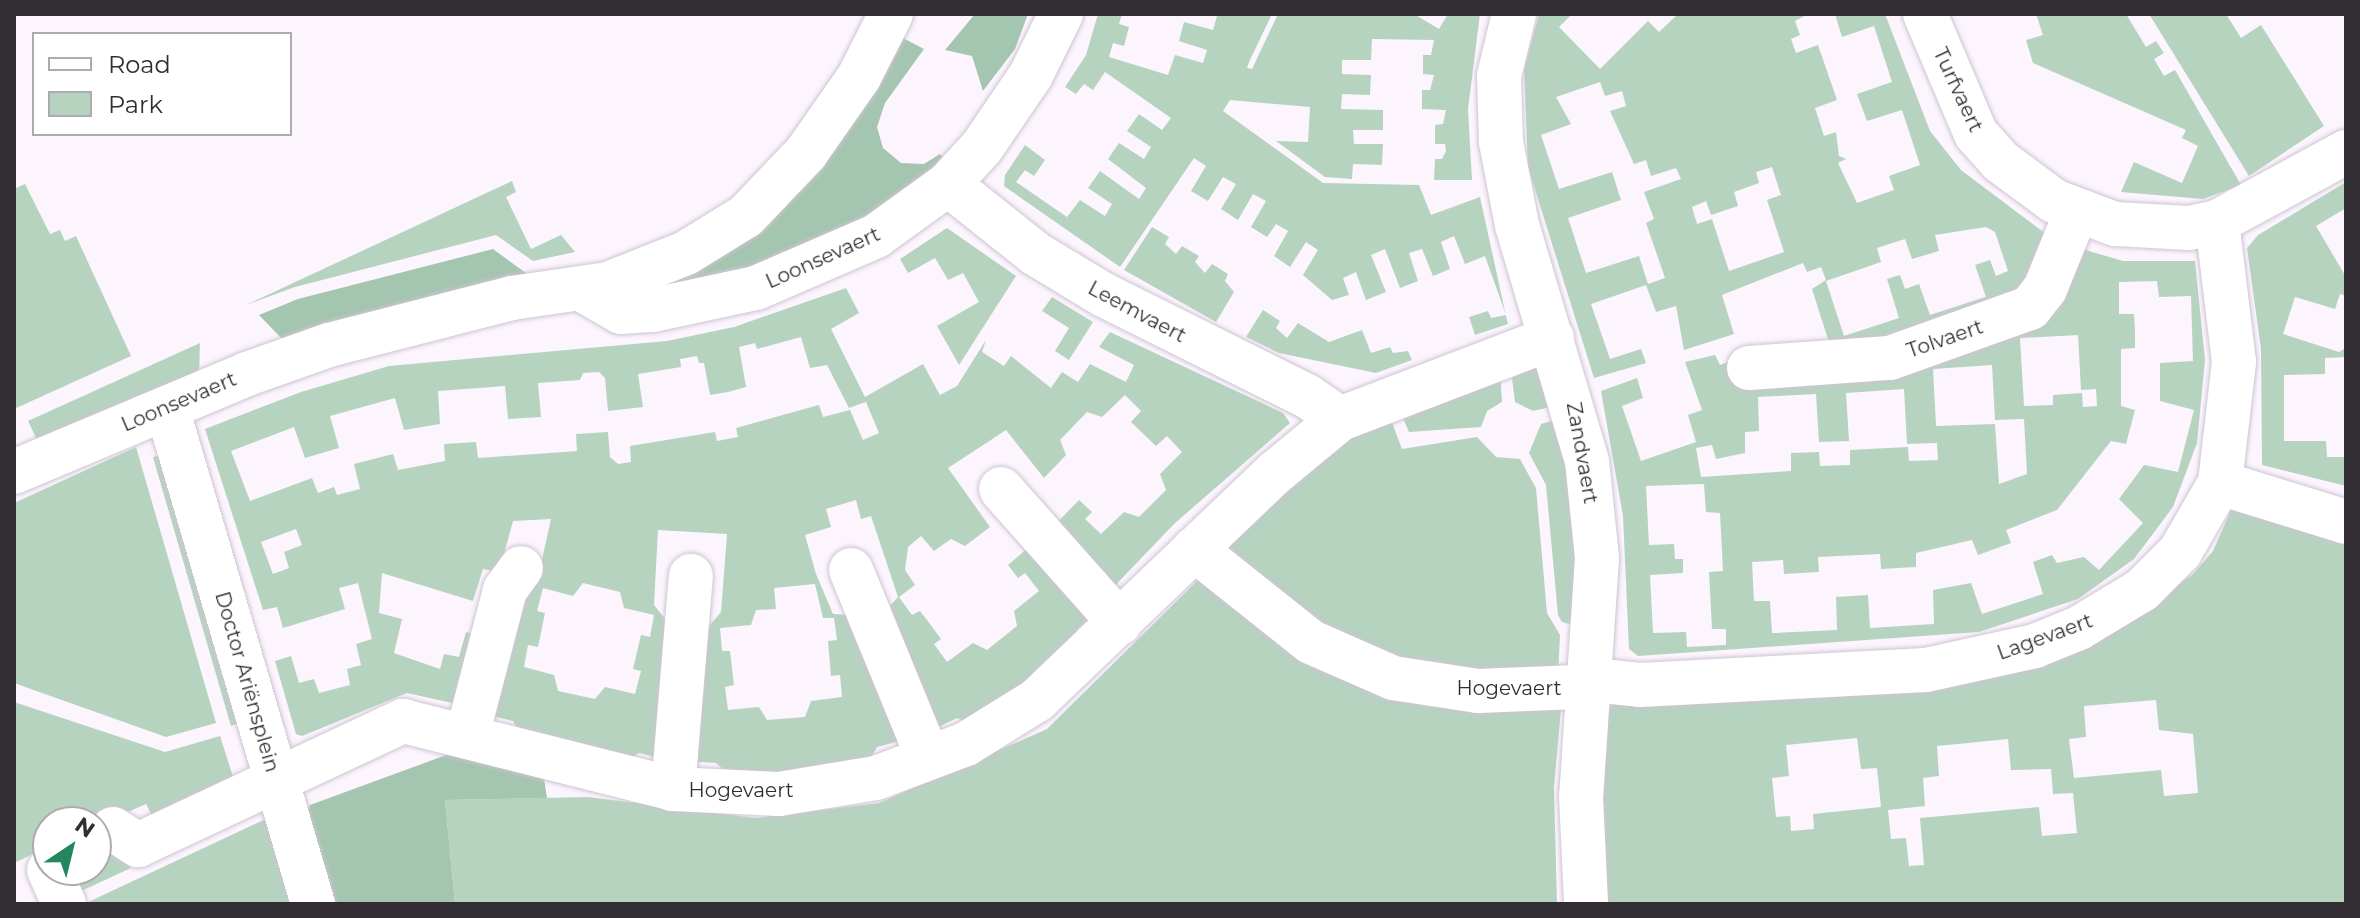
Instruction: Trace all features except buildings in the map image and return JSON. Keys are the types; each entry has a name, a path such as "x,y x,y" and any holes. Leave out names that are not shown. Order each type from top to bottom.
{"street":[{"name":"Loonsevaert","path":"14,472 247,374 373,332 512,298 581,289 645,273 746,216 806,153 838,110 891,14"},
{"name":"Loonsevaert","path":"581,289 621,312 756,288 876,236 948,184 1009,110 1061,14"},
{"name":"Zandvaert","path":"1514,14 1499,76 1501,142 1517,225 1587,461 1597,558 1585,684 1581,796 1586,904"},
{"name":"Turfvaert","path":"1925,14 1976,134 2026,184 2077,210 2115,224 2156,227 2217,222 2346,152"},
{"name":"Leemvaert","path":"948,184 1036,254 1104,295 1307,396 1340,419"},
{"name":"Tolvaert","path":"1749,368 1890,358 2030,308 2045,289 2077,210"},
{"name":"Lagevaert","path":"1585,684 1640,685 1926,670 2035,646 2111,611 2142,590 2180,552 2220,483 2234,362 2217,222"},
{"name":"Hogevaert","path":"277,781 403,721 673,789 779,794 876,778 966,744 1037,700 1194,549 1340,419 1552,338"},
{"name":"Doctor Ariënsplein","path":"113,829 138,845 277,781 167,408"},
{"path":"2220,483 2346,522"},
{"path":"1001,489 1120,623"},
{"name":"Hogevaert","path":"1194,549 1311,642 1393,678 1478,691 1585,684"},
{"path":"467,736 505,590 521,568"},
{"path":"851,570 928,758"},
{"path":"673,789 691,576"},
{"path":"277,781 313,904"},
{"path":"53,886 64,904"}],"green space":[{"path":"975,14 1028,14 1015,49 983,91 972,56 945,50"},
{"path":"1098,14 1122,14 1119,24 1129,27 1124,46 1113,43 1109,57 1168,75 1175,55 1203,63 1207,50 1179,41 1184,22 1213,30 1217,16 1211,14 1272,14 1249,62 1247,68 1252,69 1278,14 1414,14 1439,29 1448,14 1480,14 1468,109 1472,180 1434,180 1435,159 1442,159 1446,151 1445,144 1435,144 1435,125 1443,124 1446,110 1422,109 1422,90 1430,90 1434,75 1423,74 1423,55 1431,55 1434,40 1372,39 1371,60 1342,60 1342,74 1371,75 1370,95 1342,94 1341,109 1383,110 1383,130 1353,130 1354,144 1383,144 1382,165 1353,164 1352,179 1325,177 1276,141 1308,142 1310,107 1230,100 1223,111 1323,183 1419,185 1431,215 1480,197 1505,313 1485,256 1465,264 1454,236 1441,242 1450,269 1433,276 1422,249 1409,253 1418,281 1400,288 1385,249 1371,255 1386,292 1366,300 1356,272 1343,278 1349,295 1332,300 1303,275 1318,250 1306,242 1290,267 1274,256 1288,231 1276,224 1267,237 1251,227 1266,201 1253,194 1238,220 1221,209 1236,184 1223,177 1208,201 1191,191 1206,166 1194,158 1120,267 1004,186 1005,175 1025,145 1045,160 1034,176 1025,170 1016,182 1067,217 1080,200 1105,216 1112,204 1088,188 1100,171 1139,199 1146,188 1108,159 1119,143 1144,159 1151,147 1127,131 1139,114 1162,130 1171,118 1105,72 1093,90 1084,84 1076,94 1065,87 1086,55"},
{"path":"1539,14 1572,14 1559,27 1600,69 1648,21 1659,32 1678,14 1808,14 1795,21 1800,35 1791,39 1796,53 1818,45 1837,100 1815,108 1824,136 1836,132 1839,156 1846,159 1838,163 1857,203 1894,190 1889,176 1920,165 1902,110 1867,121 1857,94 1892,82 1874,26 1842,37 1835,14 1885,14 1930,131 1961,170 2050,237 2033,283 1960,317 1832,352 1812,289 1826,280 1821,267 1807,272 1803,263 1722,295 1734,334 1684,350 1676,306 1656,312 1646,285 1591,304 1610,359 1641,349 1646,363 1594,378 1528,167 1524,70","holes":["1600,82 1605,96 1622,91 1626,106 1610,111 1634,164 1646,160 1651,176 1676,168 1681,179 1644,192 1654,219 1646,223 1665,278 1648,284 1639,256 1586,273 1568,218 1621,200 1612,172 1559,189 1541,135 1571,124 1556,97","1772,167 1781,195 1767,200 1784,252 1729,271 1712,219 1697,224 1692,207 1706,201 1711,215 1738,206 1734,192 1759,183 1756,172","1986,227 1995,232 2008,271 1996,276 1990,260 1975,265 1986,297 1930,315 1919,284 1905,289 1900,275 1887,279 1899,318 1844,336 1826,281 1881,262 1877,248 1905,239 1912,259 1939,251 1935,235"]},
{"path":"2036,14 2126,14 2146,47 2156,41 2164,53 2154,59 2164,76 2175,70 2241,185 2203,199 2121,192 2134,162 2182,183 2198,146 2182,138 2186,130 2033,63 2026,40 2043,35"},
{"path":"2149,14 2226,14 2241,38 2261,25 2324,126 2249,176"},
{"path":"899,36 924,49 885,103 877,127 883,148 901,163 924,164 940,154 948,163 882,214 784,261 643,295"},
{"path":"512,181 516,192 506,197 531,249 561,235 575,252 533,261 496,235 295,287 246,305"},
{"path":"2346,182 2346,208 2316,226 2346,277 2346,296 2340,294 2335,309 2295,297 2283,334 2339,352 2346,348 2346,357 2325,358 2325,374 2284,375 2284,441 2326,441 2327,457 2346,457 2346,486 2262,465 2261,349 2247,248 2258,235"},
{"path":"25,184 50,234 60,230 65,241 76,236 131,356 14,409 14,189"},
{"path":"1152,227 1169,237 1165,244 1176,254 1182,246 1199,256 1195,262 1205,273 1212,264 1228,274 1225,281 1234,292 1216,322 1124,270"},
{"path":"947,228 1016,276 959,365 937,326 979,302 963,273 948,280 935,258 908,273 900,259"},
{"path":"2079,248 2123,261 2195,261 2205,360 2197,443 2173,507 2134,559 2078,599 1979,632 1638,656 1629,649 1623,516 1601,391 1637,378 1643,398 1622,406 1641,461 1696,442 1688,415 1702,410 1685,362 1715,355 1720,365 1738,358 2003,335","holes":["2157,281 2159,297 2191,296 2193,361 2160,363 2160,401 2194,410 2178,472 2144,465 2119,499 2143,523 2099,570 2084,557 2057,563 2052,555 2033,562 2043,594 1982,614 1971,583 1933,590 1934,624 1870,628 1868,595 1836,597 1837,630 1772,633 1770,601 1754,601 1752,562 1783,560 1784,574 1819,572 1818,557 1880,554 1881,569 1916,567 1916,553 1972,540 1978,555 2011,543 2006,530 2057,510 2111,441 2126,444 2135,410 2121,406 2121,349 2135,348 2135,331 2134,314 2119,314 2119,282","2078,335 2081,390 2096,389 2097,406 2083,407 2082,393 2053,395 2053,405 2024,406 2020,338","1992,365 1995,420 2024,419 2027,474 1999,484 1995,424 1936,426 1933,369","1904,389 1907,444 1937,443 1938,460 1909,461 1908,447 1850,450 1850,465 1820,466 1819,452 1791,453 1791,471 1701,477 1696,448 1712,445 1716,459 1745,453 1745,432 1759,431 1758,397 1816,394 1819,442 1849,441 1846,393","1704,484 1706,512 1720,513 1723,571 1709,572 1712,629 1726,629 1726,645 1687,647 1686,632 1653,633 1650,575 1683,573 1683,559 1675,559 1674,544 1649,545 1646,486"]},
{"path":"493,249 534,279 285,342 259,315 298,299"},
{"path":"846,288 859,313 831,329 865,397 923,364 940,395 957,386 986,340 982,352 1004,366 1011,356 1051,388 1062,372 1078,382 1090,364 1126,382 1134,365 1099,347 1110,332 1283,413 1290,423 1174,524 1107,594 1049,531 1079,500 1092,512 1085,519 1101,534 1124,512 1139,517 1166,490 1160,474 1182,452 1167,436 1156,446 1131,422 1141,411 1125,395 1102,417 1087,412 1060,440 1066,455 1044,478 1006,430 948,468 990,527 965,546 951,539 934,551 921,536 908,547 905,570 915,585 899,597 912,615 920,611 930,624 941,639 934,644 947,662 973,643 987,650 1017,626 1014,611 1039,591 1025,573 1018,578 1008,565 1035,542 1097,610 1077,630 1073,651 973,725 957,718 924,734 881,616 898,597 871,516 861,519 856,500 826,509 831,527 805,535 816,574 833,614 850,615 907,739 877,747 866,766 735,780 716,763 684,761 693,645 721,612 727,534 658,530 654,605 677,634 667,760 639,753 625,762 521,736 513,721 484,714 506,624 537,582 551,519 513,521 499,572 483,569 473,601 382,573 379,613 402,619 394,653 440,669 444,654 459,657 466,632 483,637 466,706 407,693 302,736 296,734 275,661 291,656 299,683 314,679 319,693 350,685 347,669 361,665 356,644 372,639 358,583 339,588 345,609 283,628 277,607 263,610 205,429 301,392 389,366 667,341 734,327","holes":["801,337 810,368 827,365 849,408 866,402 879,433 863,440 850,410 823,417 819,405 736,428 738,437 717,441 715,432 630,446 631,462 618,464 610,457 608,432 576,434 577,451 478,458 476,442 444,444 445,461 398,470 393,454 354,464 360,489 337,495 334,487 318,493 312,478 250,501 231,451 294,427 305,458 339,448 330,416 395,398 404,430 440,424 438,391 505,386 508,419 541,417 538,383 580,380 583,373 599,372 605,378 608,411 643,407 638,374 681,367 680,359 697,356 699,363 704,363 710,395 728,392 746,387 739,347 755,343 757,349","296,529 302,545 284,552 289,568 273,574 261,542","583,583 620,592 624,608 654,615 650,637 641,635 633,669 641,671 635,694 605,687 595,699 558,691 554,675 524,667 528,645 538,647 545,613 537,611 543,588 573,596","815,584 823,618 834,618 837,640 828,641 831,676 840,675 842,697 811,701 805,717 767,720 759,707 728,710 725,687 734,685 730,651 722,651 720,628 751,625 756,610 776,609 774,588"]},
{"path":"1052,297 1093,322 1069,360 1055,351 1069,328 1042,311"},
{"path":"1263,310 1280,321 1276,328 1287,338 1298,323 1329,342 1362,330 1371,353 1390,347 1393,353 1408,351 1412,360 1376,373 1279,353 1246,337"},
{"path":"1488,311 1491,318 1506,315 1508,324 1475,335 1469,317"},
{"path":"200,343 199,374 39,444 28,421"},
{"path":"1535,368 1544,371 1559,405 1533,411 1515,402 1511,370"},
{"path":"1500,371 1502,402 1487,411 1481,427 1409,432 1399,409"},
{"path":"1388,412 1402,449 1477,437 1496,457 1520,459 1536,488 1547,613 1560,635 1558,678 1375,661 1208,554 1265,498"},
{"path":"1562,418 1584,628 1562,622 1558,615 1546,485 1529,453 1541,424"},
{"path":"136,447 216,723 166,737 14,683 14,503"},
{"path":"167,454 244,721 231,726 153,457"},
{"path":"2231,510 2346,543 2346,904 1599,904 1595,825 1608,709 1613,704 1746,696 2143,609 2193,574 2213,551","holes":["2156,700 2159,730 2193,734 2198,793 2164,796 2161,770 2074,778 2069,739 2086,737 2084,706","1857,738 1861,769 1877,768 1881,807 1813,814 1814,829 1791,831 1790,816 1776,817 1772,778 1789,776 1786,745","2008,739 2011,770 2051,769 2053,794 2073,793 2077,833 2042,836 2039,807 1920,818 1924,865 1909,866 1906,838 1891,839 1888,810 1925,806 1923,778 1939,776 1937,746"]},
{"path":"1201,577 1315,662 1562,697 1554,788 1557,904 455,904 445,800 588,797 755,818 879,803 1047,729"},
{"path":"14,702 165,752 220,736 236,786 156,824 146,804 112,819 112,806 32,806 32,855 14,863"},
{"path":"449,754 544,779 547,798 445,800 455,904 336,904 306,815 310,805"},
{"path":"270,817 295,904 86,904 86,903"},
{"path":"116,837 131,868 112,877 112,839"},
{"path":"76,886 92,886 79,892"}]}
